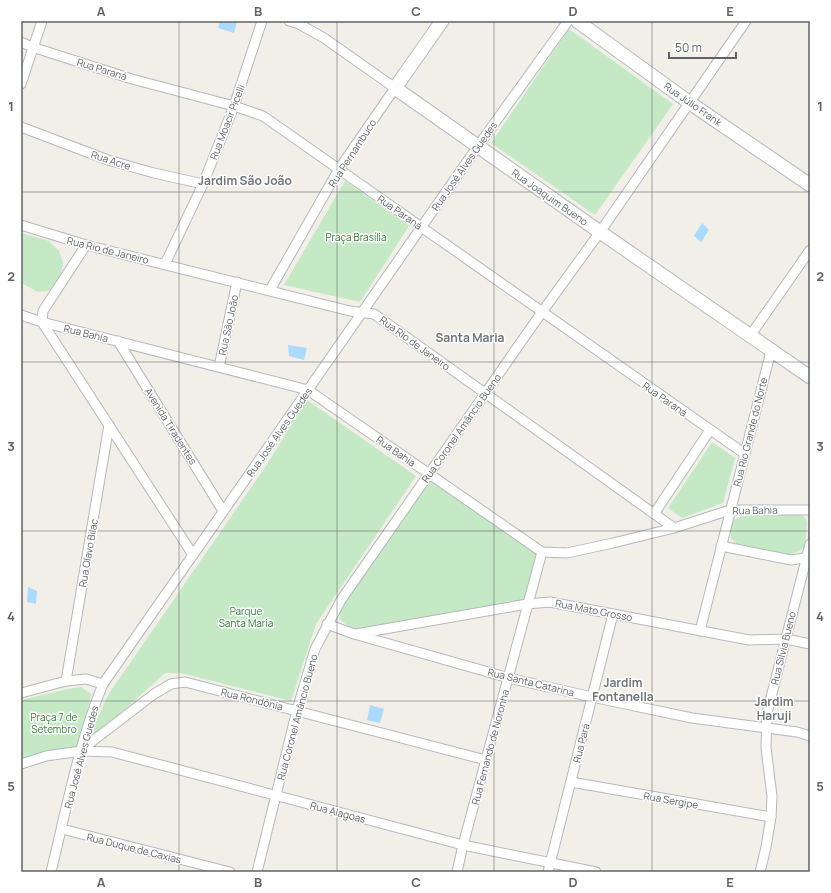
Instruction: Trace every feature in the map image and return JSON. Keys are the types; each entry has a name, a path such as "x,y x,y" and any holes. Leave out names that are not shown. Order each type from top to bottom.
{"street":[{"path":"21,84 32,47 42,21"},
{"name":"Rua Moacir Picelli","path":"165,264 203,184 234,106 262,21"},
{"name":"Rua Joaquim Bueno","path":"289,21 299,24 324,38 600,232 810,377"},
{"name":"Rua Pernambuco","path":"270,290 339,169 442,21"},
{"name":"Rua Júlio Frank","path":"574,21 810,185"},
{"name":"Rua José Alves Guedes","path":"51,872 81,750 93,708 104,684 478,146 574,21"},
{"name":"Rua Coronel Amâncio Bueno","path":"257,872 297,710 315,649 327,624 341,600 542,312 600,232 746,21"},
{"name":"Rua Paraná","path":"21,42 32,47 132,79 234,106 263,116 745,454"},
{"name":"Rua Acre","path":"21,127 108,160 154,173 203,184"},
{"name":"Rua Rio de Janeiro","path":"21,225 86,245 350,311 363,311 374,314 674,528"},
{"path":"86,245 43,311 42,322 193,555"},
{"path":"750,336 810,250"},
{"name":"Rua São João","path":"218,367 237,282"},
{"name":"Rua Bahia","path":"21,315 118,342 308,390 542,552 567,553 674,528 730,510 810,510"},
{"name":"Avenida Tiradentes","path":"118,342 223,511"},
{"name":"Rua Rio Grande do Norte","path":"700,631 771,351"},
{"name":"Rua Olavo Bilac","path":"66,681 109,425"},
{"path":"654,514 710,430"},
{"name":"Rua Silvia Bueno","path":"760,872 771,818 772,796 766,748 767,713 808,557 810,544"},
{"path":"721,546 791,560 808,557"},
{"name":"Rua Fernando de Noronha","path":"457,872 542,552"},
{"name":"Rua Mato Grosso","path":"354,634 527,604 550,602 749,640 786,639 810,644"},
{"name":"Rua Pará","path":"549,868 613,614"},
{"name":"Rua Santa Catarina","path":"327,624 354,634 509,678 692,718 797,732 810,736"},
{"path":"21,693 66,681 86,679 104,684"},
{"name":"Rua Rondônia","path":"81,750 154,694 171,684 185,682 486,760"},
{"name":"Rua Alagoas","path":"21,764 46,756 81,750 112,752 549,868 596,872"},
{"name":"Rua Sergipe","path":"571,782 771,818"},
{"name":"Rua Duque de Caxias","path":"62,829 230,872"}],"green space":[{"path":"569,29 673,104 595,215 491,143"},
{"name":"Praça Brasília","path":"345,181 409,226 360,302 284,285"},
{"path":"21,233 49,241 59,251 63,263 60,278 52,290 38,292 21,283"},
{"name":"Parque Santa Maria","path":"307,400 416,476 316,624 291,701 181,673 165,673 133,702 103,733 90,735 108,695 266,466"},
{"path":"712,442 735,458 723,503 682,518 668,508"},
{"path":"430,479 537,553 525,602 356,632 339,619 342,600"},
{"path":"742,516 804,516 807,522 805,547 797,552 787,555 738,545 731,538 730,529 733,520"},
{"name":"Praça 7 de Setembro","path":"81,687 91,694 80,749 21,762 21,700"}],"water":[{"path":"220,21 237,22 234,33 218,28"},
{"path":"702,223 709,230 701,242 694,236"},
{"path":"288,345 307,348 304,360 289,356"},
{"path":"28,587 37,591 36,604 27,602"},
{"path":"370,705 384,709 380,723 367,720"}],"district":[{"name":"Jardim São João","path":"245,180"},
{"name":"Santa Maria","path":"470,337"},
{"name":"Jardim Fontanella","path":"623,689"},
{"name":"Jardim Haruji","path":"774,708"}]}
